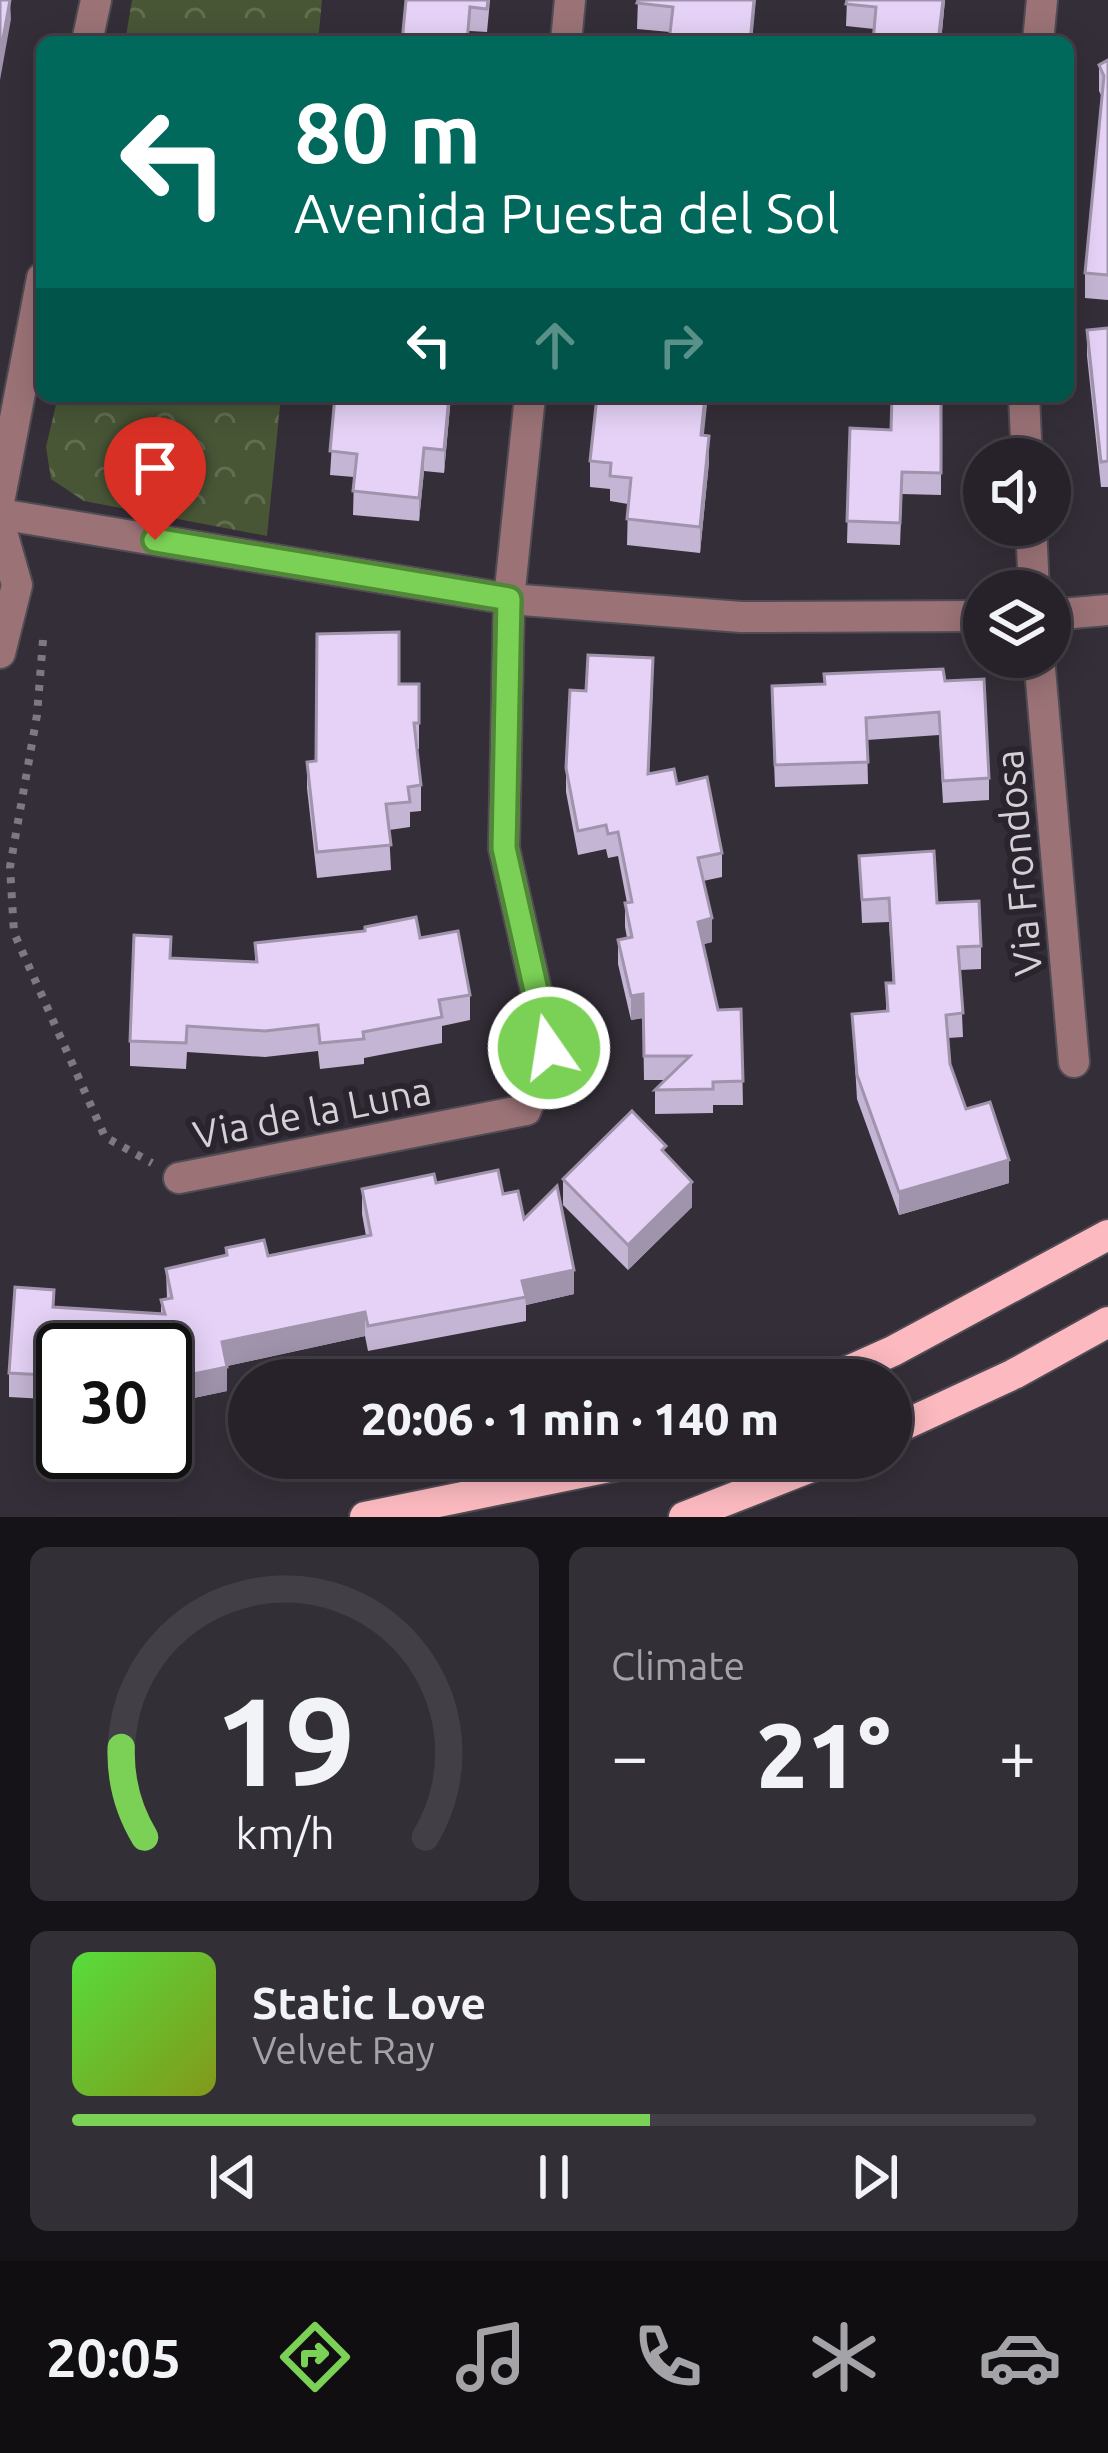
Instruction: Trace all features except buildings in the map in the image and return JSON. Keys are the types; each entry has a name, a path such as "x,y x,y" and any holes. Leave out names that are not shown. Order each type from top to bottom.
{"main road":[{"path":"875,1359 1108,1235"},
{"path":"912,1421 1014,1374 1108,1322"},
{"path":"364,1517 550,1479"},
{"path":"684,1517 781,1479"}],"street":[{"path":"88,36 95,0"},
{"path":"567,36 570,0"},
{"path":"1039,36 1042,0"},
{"path":"0,496 36,309"},
{"name":"Via de la Luna","path":"179,1178 526,1110 549,1048 504,848 509,599 529,402"},
{"path":"1024,402 1027,438"},
{"path":"0,514 509,599 741,617 963,616"},
{"path":"0,525 17,585 0,653"},
{"path":"1071,613 1108,610"},
{"name":"Via Frondosa","path":"1041,678 1074,1062"}],"path":[{"path":"45,626 38,715 10,868 14,933 105,1137 179,1178"}],"green space":[{"path":"132,0 322,0 319,36 126,36"},
{"path":"57,402 280,402 267,536 84,501 51,479 46,447"}],"route":[{"path":"155,540 509,599 504,848 549,1048"}]}
